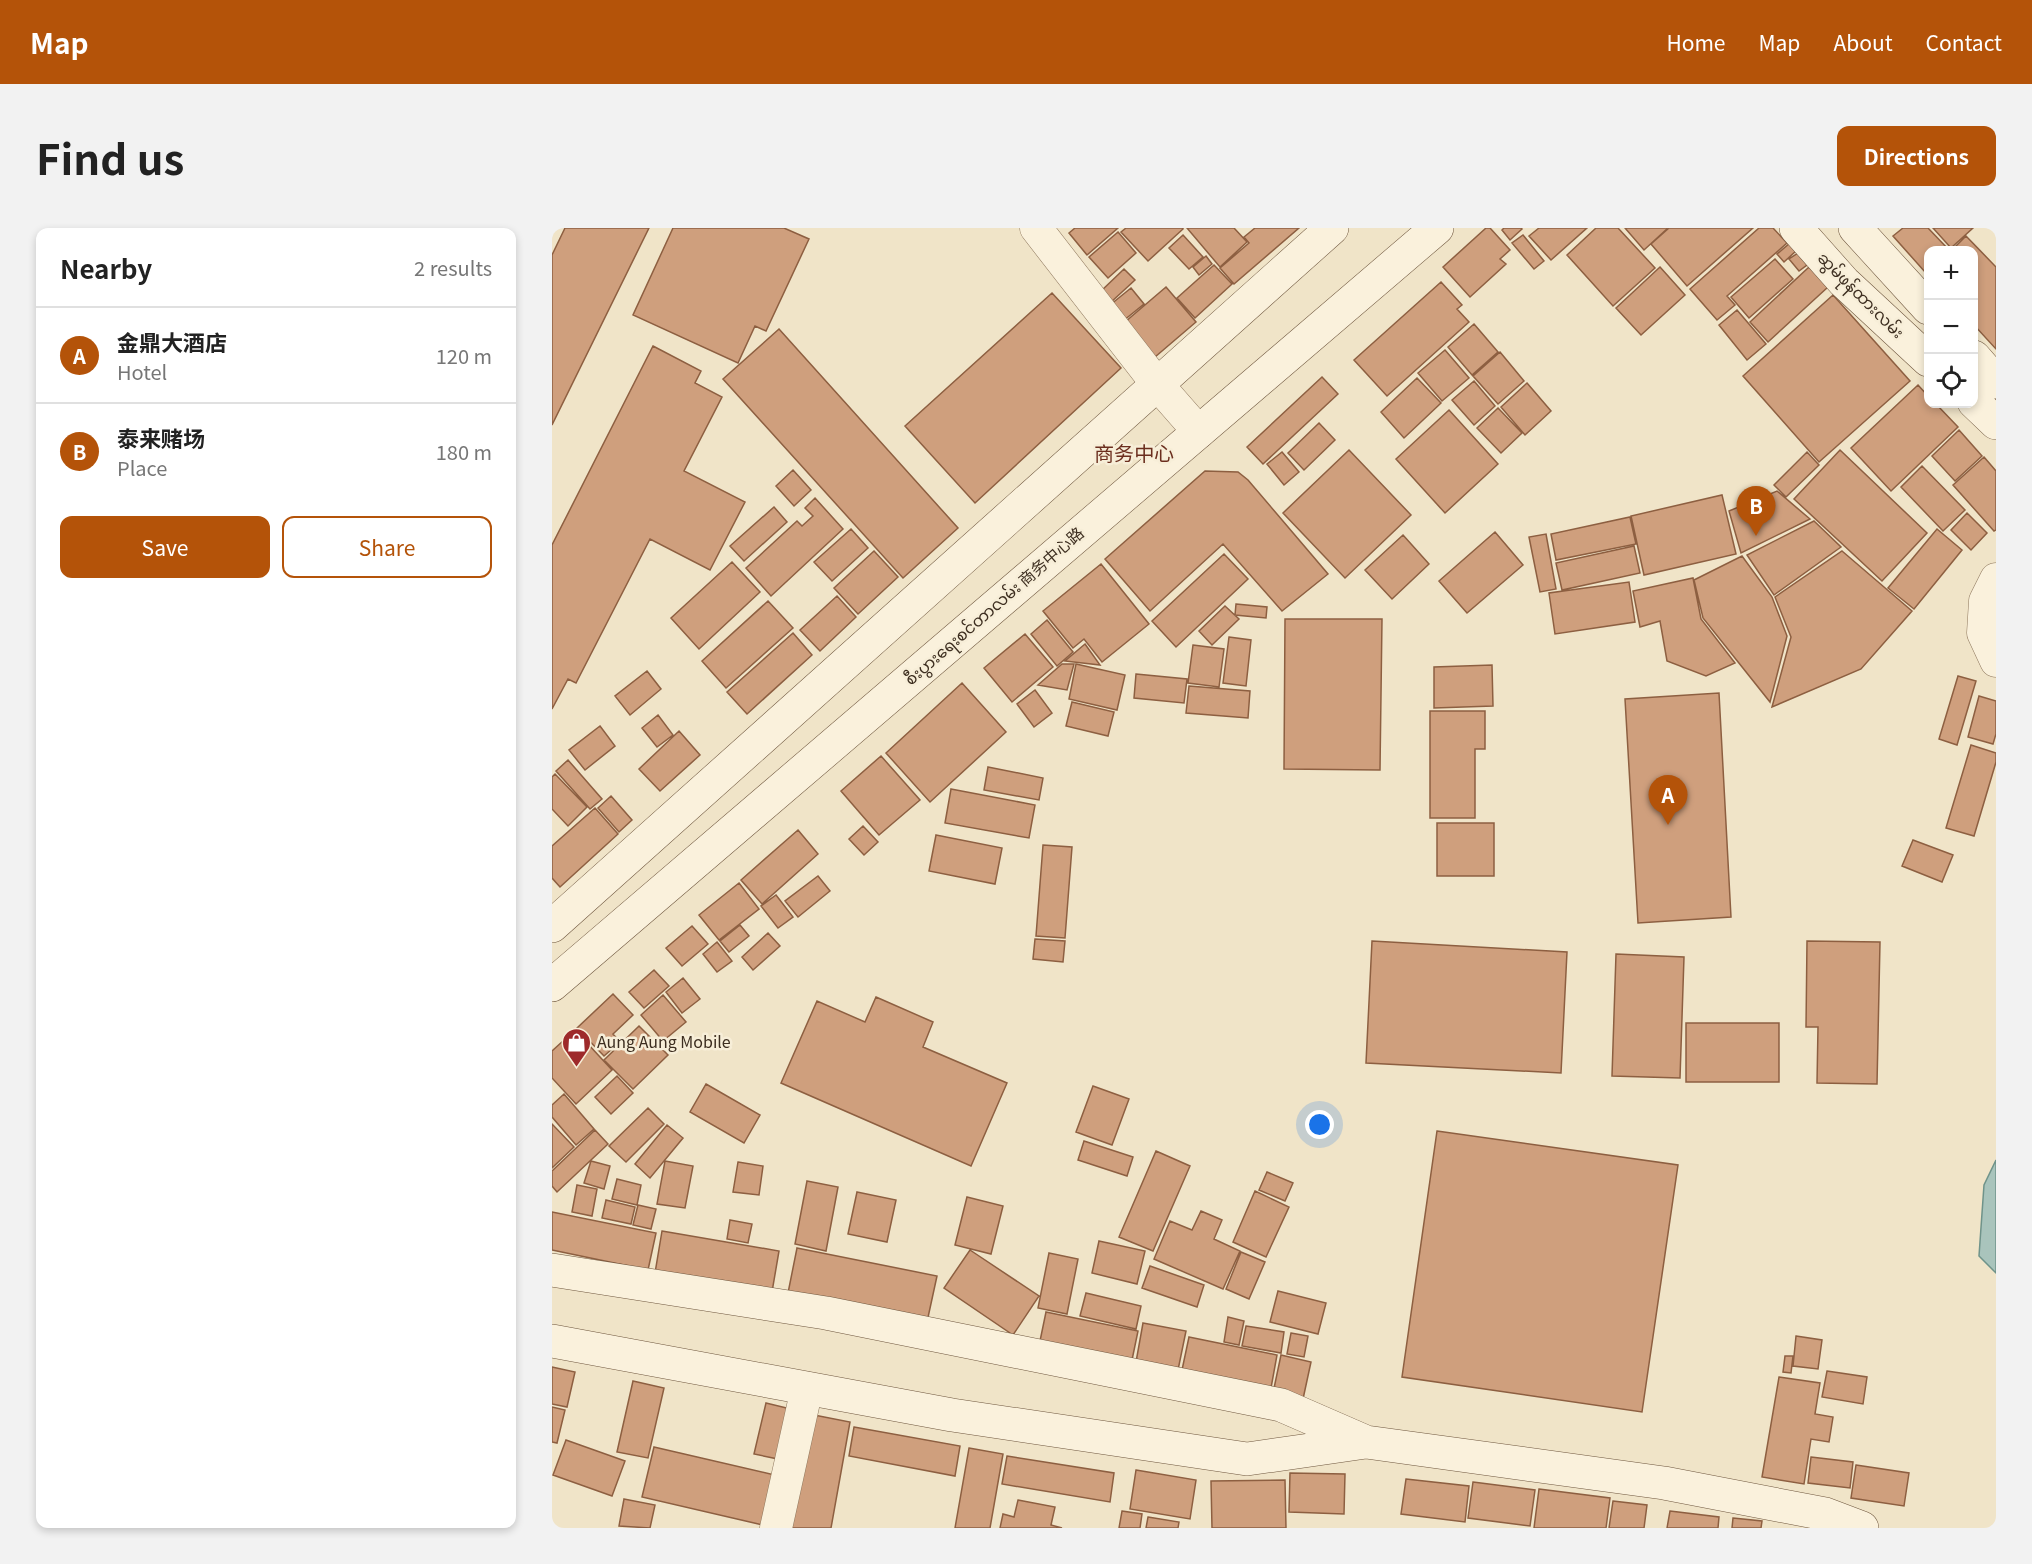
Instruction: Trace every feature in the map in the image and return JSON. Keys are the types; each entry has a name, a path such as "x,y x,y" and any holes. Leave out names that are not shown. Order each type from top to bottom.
{"main road":[{"path":"552,926 1332,228"},
{"name":"စီးပွားရေးစင်တာလမ်း 商务中心路","path":"552,985 1437,228"},
{"name":"ဆွမ်ဖုန်ထားလမ်း","path":"1796,228 1844,282 1924,355"},
{"path":"1855,228 1924,303"},
{"path":"1978,362 1996,382"},
{"path":"1978,406 1996,423"},
{"path":"797,706 828,749"},
{"path":"552,1270 826,1313 1281,1405 1366,1442 1664,1483 1825,1514 1862,1528"},
{"path":"552,1341 952,1415 1247,1459 1366,1442"}],"street":[{"path":"1036,228 1157,384 1199,432"},
{"path":"1996,579 1985,601 1983,633 1996,662"},
{"path":"776,1528 807,1388"}],"water":[{"path":"1996,1160 1996,1273 1979,1256 1984,1185"}],"building":[{"path":"565,228 649,228 552,425 552,255"},
{"path":"673,228 784,228 809,239 766,331 755,326 738,363 633,315"},
{"path":"1075,228 1118,228 1087,255 1069,233"},
{"path":"1126,228 1183,229 1148,261 1121,232"},
{"path":"1187,228 1234,228 1247,242 1220,267"},
{"path":"1255,228 1299,228 1234,284 1220,268 1249,243 1244,237"},
{"path":"1486,228 1490,228 1510,250 1500,259 1506,264 1470,297 1443,267"},
{"path":"1504,228 1522,229 1510,240 1502,230"},
{"path":"1539,228 1587,228 1551,260 1529,236"},
{"path":"1596,228 1618,228 1655,268 1613,306 1567,255"},
{"path":"1625,228 1668,228 1644,250"},
{"path":"1669,228 1753,228 1687,286 1651,244"},
{"path":"1759,228 1773,228 1787,243 1727,296 1735,305 1717,320 1690,289"},
{"path":"1903,228 1928,228 1945,246 1924,246 1924,271 1893,236"},
{"path":"1933,228 1973,228 1953,246 1949,246"},
{"path":"1118,232 1136,253 1108,278 1089,257"},
{"path":"1183,235 1203,257 1189,269 1169,248"},
{"path":"1523,235 1544,261 1534,269 1512,243"},
{"path":"1966,236 1976,246 1956,246"},
{"path":"1790,243 1797,250 1784,262 1777,254"},
{"path":"1978,248 1996,267 1996,349 1978,329"},
{"path":"1798,253 1807,265 1799,271 1789,259"},
{"path":"1206,256 1212,264 1199,275 1193,267"},
{"path":"1775,259 1793,279 1749,318 1731,297"},
{"path":"1214,265 1232,284 1195,318 1177,298"},
{"path":"1660,267 1685,295 1641,335 1616,308"},
{"path":"1809,267 1828,287 1768,342 1750,322"},
{"path":"1124,269 1135,280 1109,304 1099,293"},
{"path":"1441,282 1462,305 1457,309 1469,322 1387,396 1354,360"},
{"path":"1166,287 1196,322 1155,357 1125,322"},
{"path":"1131,288 1144,304 1123,321 1110,305"},
{"path":"1052,293 1121,368 975,503 905,426"},
{"path":"1833,295 1910,381 1819,462 1743,376"},
{"path":"1737,310 1766,344 1747,360 1719,325"},
{"path":"1474,324 1498,352 1472,375 1448,347"},
{"path":"779,329 958,528 903,578 723,379"},
{"path":"653,346 701,371 695,383 722,397 684,471 745,502 710,570 650,539 576,683 568,679 552,709 552,545"},
{"path":"1445,350 1469,378 1442,401 1418,373"},
{"path":"1500,352 1524,381 1498,404 1473,376"},
{"path":"1322,377 1338,394 1263,464 1247,447"},
{"path":"1417,378 1441,403 1404,438 1381,412"},
{"path":"1474,381 1495,406 1474,425 1452,400"},
{"path":"1527,383 1551,411 1525,435 1501,407"},
{"path":"1918,385 1924,392 1924,408 1940,408 1958,427 1891,491 1851,448"},
{"path":"1498,408 1522,433 1501,453 1477,428"},
{"path":"1449,410 1498,464 1445,513 1396,459"},
{"path":"1319,423 1335,440 1304,470 1288,453"},
{"path":"1959,430 1982,456 1955,481 1932,456"},
{"path":"1349,450 1411,515 1345,578 1283,513"},
{"path":"1840,450 1927,533 1882,581 1794,499"},
{"path":"1282,452 1299,472 1284,485 1267,464"},
{"path":"1807,452 1819,465 1786,497 1774,485"},
{"path":"1984,457 1996,471 1996,530 1994,531 1953,485"},
{"path":"1922,466 1965,510 1943,531 1901,487"},
{"path":"793,470 811,490 794,506 776,486"},
{"path":"1205,471 1238,472 1248,480 1328,574 1282,611 1223,544 1150,611 1105,559"},
{"path":"1777,491 1810,519 1741,553 1729,511"},
{"path":"1722,495 1736,554 1644,575 1631,516"},
{"path":"815,498 843,529 771,596 746,568 797,521 802,526 813,516 805,508"},
{"path":"774,507 787,522 744,561 730,546"},
{"path":"1967,513 1987,533 1971,550 1951,530"},
{"path":"1630,517 1636,544 1556,560 1551,534"},
{"path":"1814,521 1841,547 1774,595 1747,555"},
{"path":"851,529 868,548 832,581 814,562"},
{"path":"1937,529 1962,550 1914,609 1888,588"},
{"path":"1495,532 1523,565 1467,613 1439,581"},
{"path":"1546,534 1556,589 1540,592 1529,537"},
{"path":"1403,535 1429,564 1392,599 1365,570"},
{"path":"1634,546 1640,573 1562,590 1556,563"},
{"path":"874,551 898,577 858,614 834,588"},
{"path":"1842,551 1912,611 1861,669 1772,707 1791,637 1775,597"},
{"path":"1224,554 1248,579 1176,647 1152,621"},
{"path":"1742,556 1772,597 1787,636 1770,702 1703,618 1694,580"},
{"path":"732,562 760,592 699,649 671,618"},
{"path":"1101,564 1149,624 1102,662 1084,639 1073,648 1043,611"},
{"path":"1693,578 1701,619 1735,663 1706,676 1667,661 1660,621 1640,627 1633,591"},
{"path":"1629,582 1635,622 1555,634 1549,593"},
{"path":"837,596 856,617 820,651 800,630"},
{"path":"768,601 793,628 726,688 702,661"},
{"path":"1236,604 1267,607 1266,618 1235,615"},
{"path":"1225,606 1239,619 1212,645 1199,631"},
{"path":"1285,619 1382,619 1380,770 1284,769"},
{"path":"1047,620 1073,652 1057,666 1031,634"},
{"path":"793,633 812,655 747,714 727,692"},
{"path":"1025,634 1053,667 1012,702 984,668"},
{"path":"1229,637 1251,640 1246,686 1223,683"},
{"path":"1085,644 1100,665 1065,661"},
{"path":"1193,645 1224,649 1219,687 1188,683"},
{"path":"1062,664 1074,664 1067,690 1038,685"},
{"path":"1076,664 1125,675 1117,710 1069,699"},
{"path":"1492,665 1493,706 1434,708 1434,667"},
{"path":"647,671 661,689 630,715 615,696"},
{"path":"1136,674 1187,679 1184,703 1134,698"},
{"path":"1958,676 1976,681 1957,745 1939,739"},
{"path":"962,683 1006,732 930,802 886,753"},
{"path":"1189,686 1250,691 1248,718 1186,713"},
{"path":"1035,690 1052,713 1034,727 1017,704"},
{"path":"1719,693 1731,917 1638,923 1625,699"},
{"path":"1979,696 1996,701 1996,734 1993,744 1968,737"},
{"path":"1072,702 1114,712 1108,736 1066,726"},
{"path":"1430,711 1485,711 1485,749 1475,749 1475,818 1430,818"},
{"path":"658,715 673,735 657,747 642,728"},
{"path":"600,726 615,746 585,770 569,750"},
{"path":"679,731 700,755 660,791 639,769"},
{"path":"1971,745 1996,753 1996,762 1974,836 1946,828"},
{"path":"881,756 920,800 879,835 841,791"},
{"path":"568,760 602,799 590,809 556,771"},
{"path":"988,767 1043,778 1039,800 984,790"},
{"path":"555,774 587,807 568,826 552,809 552,777"},
{"path":"951,789 1035,805 1029,838 945,823"},
{"path":"611,796 632,820 619,832 598,808"},
{"path":"595,808 618,834 560,887 552,878 552,846"},
{"path":"1437,823 1494,823 1494,876 1437,876"},
{"path":"863,826 878,842 864,855 849,839"},
{"path":"798,830 818,854 762,904 741,880"},
{"path":"936,835 1002,848 995,884 929,871"},
{"path":"1913,840 1953,855 1942,882 1902,866"},
{"path":"1043,845 1072,847 1065,938 1036,936"},
{"path":"818,876 830,891 798,917 785,901"},
{"path":"739,883 759,909 719,940 699,915"},
{"path":"776,895 793,917 778,928 761,906"},
{"path":"740,925 749,936 729,952 720,941"},
{"path":"692,926 708,944 682,966 666,948"},
{"path":"768,933 780,946 753,970 742,957"},
{"path":"1035,939 1065,941 1063,962 1033,959"},
{"path":"1372,941 1567,952 1561,1073 1366,1063"},
{"path":"1807,941 1880,942 1877,1084 1817,1083 1818,1027 1806,1027"},
{"path":"717,942 732,961 717,972 703,954"},
{"path":"1616,954 1684,957 1680,1078 1612,1076"},
{"path":"654,970 669,986 644,1008 629,992"},
{"path":"683,978 700,999 682,1013 666,992"},
{"path":"613,994 633,1015 613,1034 620,1042 604,1056 577,1028"},
{"path":"663,995 686,1022 663,1041 641,1015"},
{"path":"876,997 933,1022 923,1047 1007,1083 971,1166 781,1083 817,1001 865,1022"},
{"path":"1686,1023 1779,1023 1779,1082 1686,1082"},
{"path":"639,1026 668,1055 633,1089 604,1060"},
{"path":"575,1030 612,1070 576,1104 552,1078 552,1051"},
{"path":"617,1076 633,1093 611,1114 595,1097"},
{"path":"706,1084 760,1115 744,1143 690,1112"},
{"path":"1093,1086 1129,1099 1112,1145 1076,1132"},
{"path":"564,1094 594,1129 576,1145 552,1117 552,1105"},
{"path":"648,1108 664,1124 626,1162 609,1146"},
{"path":"552,1124 574,1147 552,1168"},
{"path":"667,1125 683,1138 650,1178 635,1164"},
{"path":"595,1130 608,1144 557,1192 552,1186 552,1171"},
{"path":"1437,1131 1678,1165 1642,1412 1402,1377"},
{"path":"1084,1141 1133,1157 1127,1176 1078,1160"},
{"path":"1156,1151 1190,1166 1153,1251 1119,1237"},
{"path":"591,1161 610,1166 604,1189 584,1183"},
{"path":"665,1161 693,1166 685,1208 657,1204"},
{"path":"738,1162 763,1166 759,1195 733,1192"},
{"path":"1267,1172 1293,1183 1285,1201 1259,1190"},
{"path":"617,1179 641,1185 637,1205 612,1199"},
{"path":"807,1181 838,1187 826,1251 795,1244"},
{"path":"577,1185 597,1189 592,1216 572,1212"},
{"path":"1255,1191 1289,1207 1266,1257 1233,1242"},
{"path":"857,1192 896,1200 887,1242 848,1234"},
{"path":"967,1197 1003,1206 991,1254 955,1245"},
{"path":"606,1200 635,1207 631,1224 602,1218"},
{"path":"638,1205 656,1209 651,1229 633,1225"},
{"path":"1201,1211 1222,1220 1214,1239 1240,1251 1223,1289 1154,1259 1170,1221 1192,1230"},
{"path":"552,1212 656,1233 648,1270 552,1250"},
{"path":"730,1220 752,1224 748,1243 727,1239"},
{"path":"662,1231 779,1251 772,1292 655,1273"},
{"path":"1099,1241 1145,1251 1137,1284 1092,1273"},
{"path":"797,1248 937,1276 927,1322 788,1293"},
{"path":"970,1250 1039,1296 1013,1335 944,1288"},
{"path":"1241,1252 1265,1262 1249,1299 1226,1289"},
{"path":"1049,1253 1078,1259 1067,1314 1038,1308"},
{"path":"1150,1266 1204,1285 1197,1307 1142,1288"},
{"path":"1278,1291 1326,1303 1318,1334 1270,1322"},
{"path":"1086,1293 1141,1306 1136,1329 1080,1316"},
{"path":"1046,1312 1138,1331 1132,1360 1040,1341"},
{"path":"1228,1317 1244,1321 1239,1345 1224,1342"},
{"path":"1143,1323 1186,1331 1178,1370 1136,1362"},
{"path":"1246,1326 1284,1332 1281,1353 1242,1346"},
{"path":"1291,1333 1308,1336 1304,1357 1287,1354"},
{"path":"1796,1336 1822,1340 1818,1369 1793,1366"},
{"path":"1189,1337 1277,1355 1271,1388 1182,1370"},
{"path":"1281,1355 1311,1362 1303,1399 1273,1393"},
{"path":"1785,1356 1793,1356 1791,1373 1783,1372"},
{"path":"552,1367 575,1372 567,1407 552,1404"},
{"path":"1827,1371 1867,1377 1863,1404 1822,1397"},
{"path":"1779,1377 1820,1383 1815,1414 1833,1417 1829,1442 1811,1439 1804,1484 1762,1477"},
{"path":"633,1381 664,1388 648,1458 617,1452"},
{"path":"766,1403 795,1410 783,1460 754,1454"},
{"path":"552,1407 565,1410 557,1443 552,1442"},
{"path":"809,1414 850,1422 831,1528 788,1528"},
{"path":"854,1427 960,1446 955,1476 849,1456"},
{"path":"566,1440 625,1461 612,1496 553,1475"},
{"path":"654,1447 779,1476 767,1526 642,1497"},
{"path":"969,1448 1003,1454 990,1528 955,1528"},
{"path":"1007,1456 1114,1473 1110,1502 1002,1484"},
{"path":"1811,1457 1853,1462 1850,1488 1808,1483"},
{"path":"1856,1465 1909,1473 1904,1506 1851,1498"},
{"path":"1136,1470 1196,1480 1190,1519 1130,1509"},
{"path":"1290,1473 1345,1474 1344,1514 1289,1512"},
{"path":"1406,1479 1469,1486 1465,1522 1401,1514"},
{"path":"1285,1480 1286,1528 1212,1528 1211,1481"},
{"path":"1473,1482 1535,1490 1530,1526 1468,1518"},
{"path":"1539,1489 1610,1498 1606,1528 1534,1528"},
{"path":"624,1499 655,1505 650,1528 619,1526"},
{"path":"1018,1500 1055,1507 1051,1525 1062,1528 1000,1528 1003,1514 1014,1517"},
{"path":"1613,1501 1647,1505 1644,1528 1609,1528"},
{"path":"1122,1511 1142,1514 1140,1528 1119,1528"},
{"path":"1670,1511 1719,1517 1718,1528 1667,1528"},
{"path":"1148,1517 1179,1522 1178,1528 1146,1528"},
{"path":"1733,1518 1762,1521 1761,1528 1732,1528"}],"place":[{"name":"泰来赌场","path":"1756,536"},
{"name":"金鼎大酒店","path":"1668,825"},
{"name":"Aung Aung Mobile","path":"576,1068"}],"district":[{"name":"商务中心","path":"1134,454"}]}
